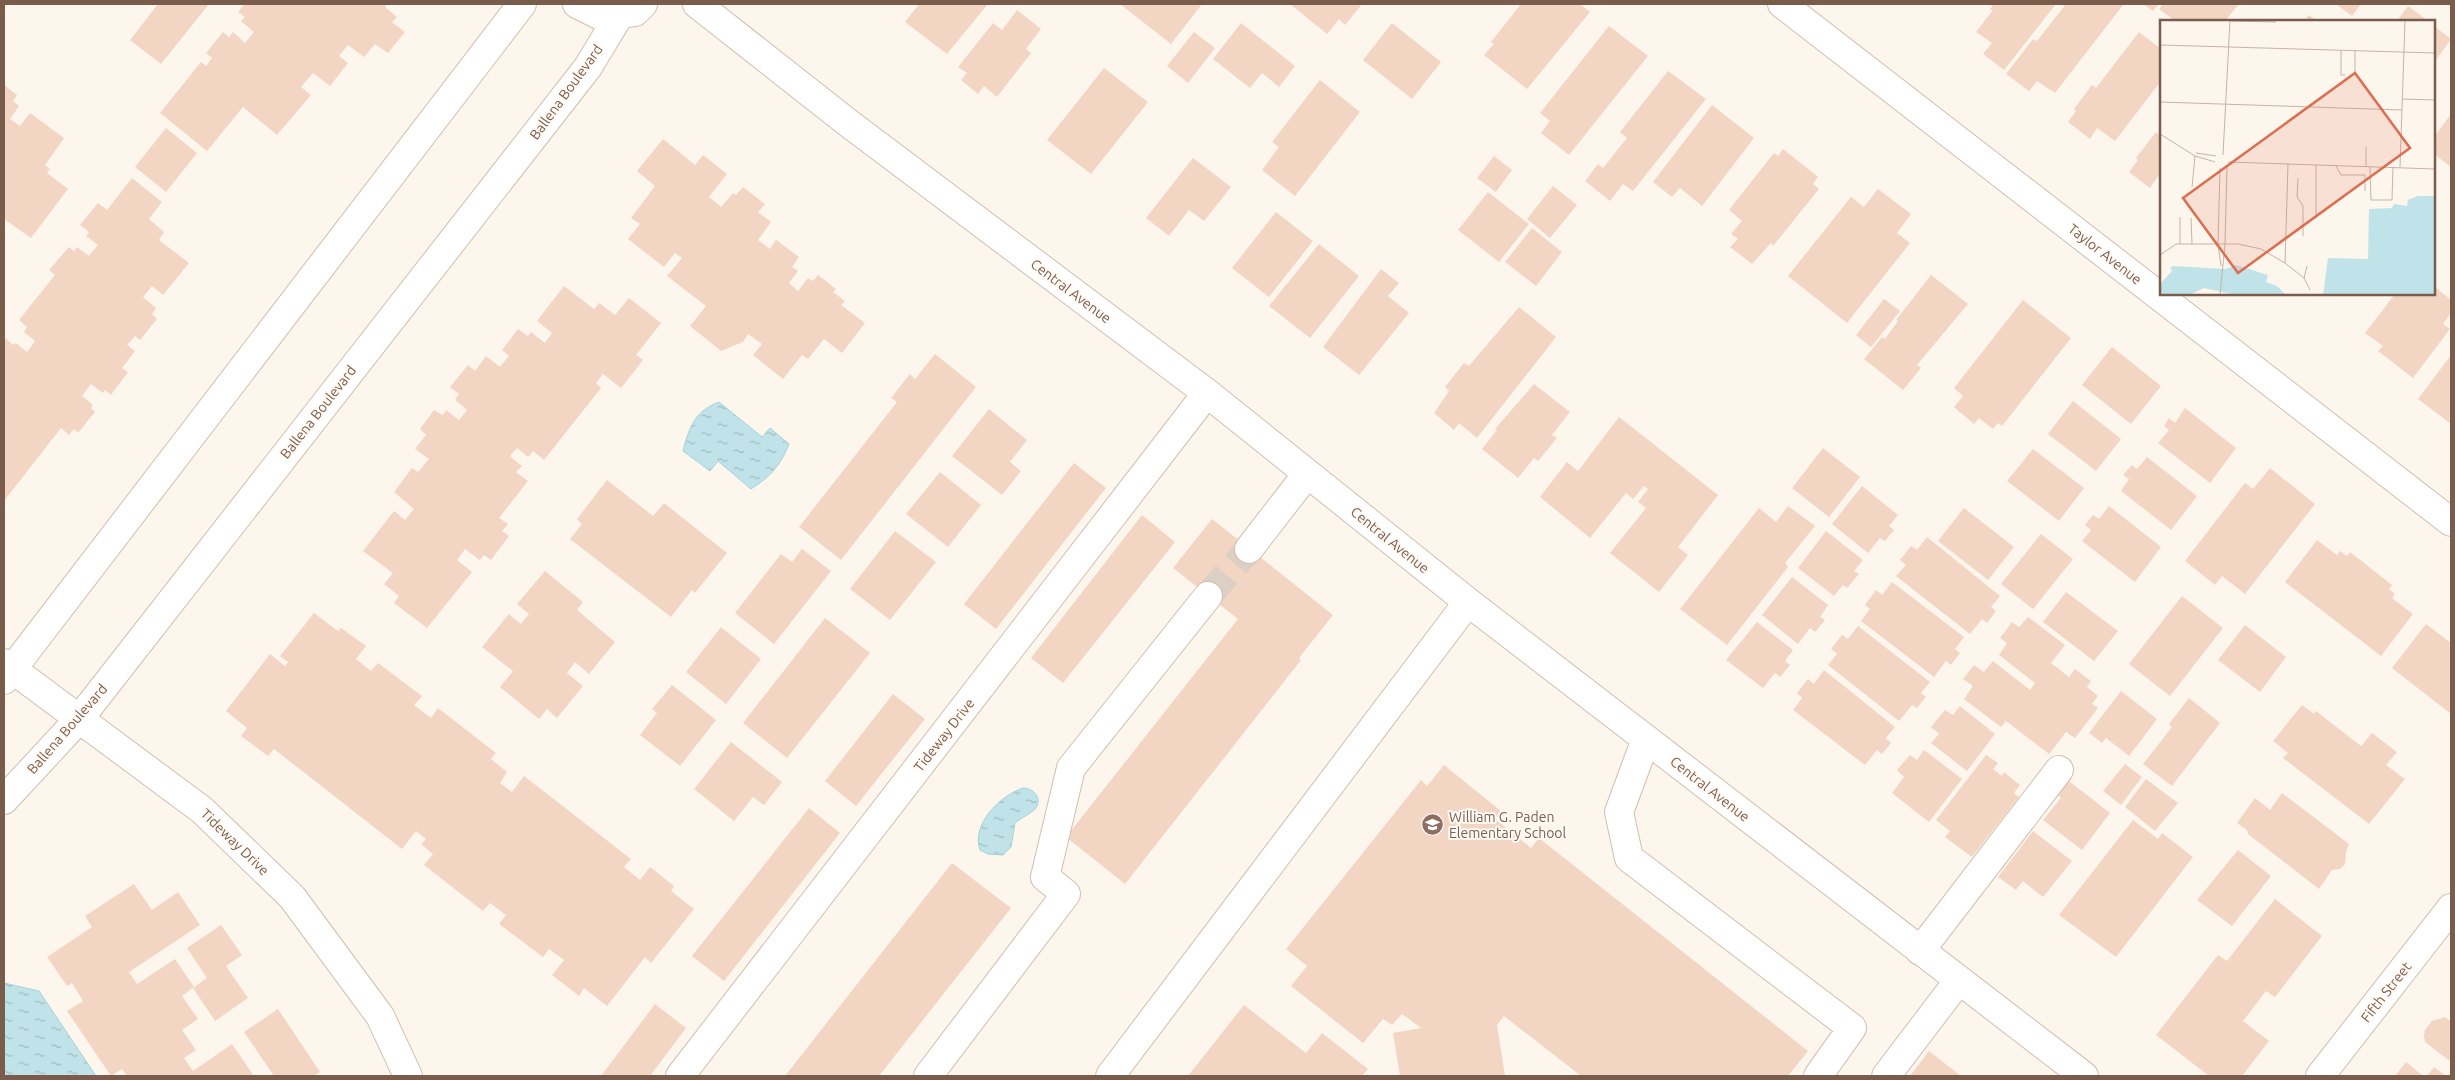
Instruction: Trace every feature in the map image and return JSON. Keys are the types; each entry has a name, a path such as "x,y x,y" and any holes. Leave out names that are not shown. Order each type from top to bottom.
{"street":[{"path":"6,671 102,554 522,4"},
{"path":"576,4 601,16 631,9"},
{"name":"Central Avenue","path":"697,4 846,122 1207,393 1468,602 2084,1076"},
{"name":"Taylor Avenue","path":"1782,4 2451,522"},
{"name":"Ballena Boulevard","path":"4,800 80,718 631,9"},
{"name":"Tideway Drive","path":"680,1076 1207,393"},
{"path":"1249,548 1307,474"},
{"path":"928,1076 1066,894 1045,877 1071,768 1208,596"},
{"path":"1110,1076 1468,602"},
{"name":"Tideway Drive","path":"6,671 80,718 202,810 292,897 380,1016 408,1076"},
{"path":"1646,739 1619,812 1629,858 1852,1028 1818,1076"},
{"path":"1920,951 2059,770"},
{"name":"Fifth Street","path":"2320,1076 2451,908"},
{"path":"1886,1076 1959,980"}],"water":[{"path":"719,402 762,437 770,428 789,444 774,470 751,489 718,461 710,471 683,451 694,421 704,410"},
{"path":"1023,788 1036,794 1038,804 1034,810 1015,823 1011,847 1003,855 988,854 980,850 978,840 980,831 989,813 1005,798"},
{"path":"4,983 39,991 96,1076 4,1076"}],"building":[{"path":"158,4 209,4 161,64 130,40"},
{"path":"245,4 387,4 385,7 397,17 392,22 405,32 388,53 375,44 364,57 348,45 339,56 348,63 330,86 313,73 301,87 311,95 277,135 243,107 207,151 160,113 201,62 206,66 212,58 206,53 223,32 229,37 233,32 245,43 254,32 241,21 245,17 238,12"},
{"path":"919,4 988,4 947,54 905,22"},
{"path":"1120,4 1202,4 1171,44"},
{"path":"1290,4 1362,4 1345,25 1339,19 1327,34"},
{"path":"1521,4 1580,4 1590,12 1527,89 1484,55 1494,44 1491,42"},
{"path":"1994,4 2056,4 2004,70 1983,54 1992,43 1976,32 1993,10 1990,9"},
{"path":"2066,4 2123,5 2055,93 2037,81 2029,91 2006,74 2033,39 2037,41"},
{"path":"2143,4 2159,4 2153,11"},
{"path":"2163,4 2239,4 2226,20 2174,20 2159,9"},
{"path":"2336,4 2361,4 2352,16"},
{"path":"2408,6 2427,20 2398,20"},
{"path":"1017,10 1041,29 1026,49 1031,53 997,97 984,86 978,94 961,80 967,73 958,67 993,23 1002,30"},
{"path":"2309,15 2316,20 2305,20"},
{"path":"1241,23 1295,66 1279,87 1262,73 1250,88 1213,59"},
{"path":"1392,23 1441,62 1412,99 1363,60"},
{"path":"1609,26 1648,56 1569,155 1541,133 1550,121 1540,113"},
{"path":"2435,27 2451,39 2435,62"},
{"path":"1194,32 1215,48 1188,83 1167,66"},
{"path":"2139,32 2160,48 2160,82 2115,141 2097,128 2090,139 2068,122 2076,111 2074,109 2092,85 2096,88"},
{"path":"1104,68 1148,102 1091,174 1047,140"},
{"path":"1668,71 1706,99 1633,191 1623,184 1610,201 1585,181 1598,164 1603,168 1627,138 1620,132"},
{"path":"1320,80 1360,112 1295,196 1262,170 1279,147 1272,142"},
{"path":"4,85 17,95 13,101 19,106 10,119 20,126 30,113 64,138 45,165 50,169 47,173 68,189 31,238 4,219"},
{"path":"1712,105 1754,138 1702,206 1680,188 1672,197 1653,182"},
{"path":"2451,114 2451,167 2435,155 2435,136"},
{"path":"166,128 197,153 166,192 135,167"},
{"path":"2156,132 2159,135 2160,134 2160,176 2150,188 2129,172 2138,160 2136,158"},
{"path":"663,139 695,165 703,155 727,174 709,197 721,207 733,193 736,195 743,187 765,204 758,212 771,222 758,240 770,249 776,240 799,257 792,267 798,271 789,283 798,291 808,278 813,281 818,275 836,289 833,292 845,301 841,305 865,323 842,353 824,339 808,359 802,355 783,379 753,355 762,344 748,334 743,342 721,351 690,326 706,306 667,276 682,258 675,253 664,267 628,239 640,224 631,218 655,186 637,171"},
{"path":"1783,149 1818,177 1813,184 1819,189 1773,246 1771,243 1752,264 1730,247 1738,239 1731,234 1742,221 1729,210 1774,153 1778,156"},
{"path":"1494,156 1512,170 1496,192 1477,178"},
{"path":"1193,158 1231,187 1204,221 1189,210 1169,236 1146,218"},
{"path":"132,178 162,202 149,219 164,232 159,240 189,263 163,295 152,286 143,297 156,308 152,314 157,319 140,340 135,336 127,345 135,351 122,368 128,372 111,395 105,390 103,393 91,384 82,396 93,405 91,408 95,412 78,433 74,429 69,435 61,428 4,501 4,337 13,345 16,343 27,352 35,341 24,332 27,327 19,320 55,275 49,270 69,247 74,251 77,247 89,256 98,245 86,236 89,232 80,225 98,203 107,210"},
{"path":"1553,186 1577,205 1550,238 1527,219"},
{"path":"1878,189 1911,214 1897,233 1910,243 1847,323 1788,276 1851,197 1864,207"},
{"path":"1488,192 1529,224 1499,262 1458,230"},
{"path":"1276,212 1313,241 1269,297 1232,268"},
{"path":"1532,228 1562,252 1536,286 1505,262"},
{"path":"1319,244 1359,276 1310,338 1269,306"},
{"path":"1381,269 1399,283 1388,296 1409,313 1359,375 1323,347"},
{"path":"1931,275 1968,304 1917,365 1921,368 1903,390 1864,359 1882,337 1885,339 1898,321 1896,320"},
{"path":"564,286 594,309 599,303 615,315 629,298 661,323 636,355 643,360 621,388 603,374 596,383 601,388 544,460 533,451 528,457 517,448 510,456 522,466 516,472 528,481 499,518 508,524 502,531 509,536 491,560 484,555 480,560 465,549 457,560 472,572 427,628 394,603 399,596 384,584 393,573 363,551 394,511 405,520 414,509 394,492 412,468 418,472 429,459 415,449 426,435 420,429 434,410 443,415 446,410 459,420 467,410 455,400 459,394 450,387 468,365 475,371 486,356 500,367 509,356 502,350 518,329 528,336 531,332 545,343 552,333 537,321"},
{"path":"2435,287 2451,300 2451,313 2443,324 2450,329 2413,378 2378,351 2383,346 2365,333 2394,295 2435,295"},
{"path":"1884,299 1900,311 1871,347 1856,335"},
{"path":"2023,300 2071,338 2002,426 1998,423 1993,429 1979,418 1974,424 1954,407 1963,396 1954,388"},
{"path":"1519,307 1556,337 1477,438 1459,423 1454,430 1434,413 1449,391 1445,387 1464,363 1469,366"},
{"path":"2112,347 2161,386 2131,424 2082,385"},
{"path":"935,354 976,387 841,560 799,527 897,402 891,398 910,374 915,379"},
{"path":"2451,355 2451,424 2418,399"},
{"path":"1534,384 1570,412 1552,435 1557,438 1538,461 1534,458 1518,478 1482,449 1497,430 1495,429"},
{"path":"2073,401 2121,439 2096,471 2048,434"},
{"path":"2185,408 2236,448 2210,483 2158,443 2169,430 2164,426 2169,418 2175,423"},
{"path":"989,409 1027,440 1010,462 1021,471 1002,495 952,456"},
{"path":"1619,417 1718,495 1678,547 1688,555 1659,592 1610,553 1646,508 1638,502 1648,489 1644,486 1633,499 1626,493 1590,538 1540,497 1567,462 1578,471"},
{"path":"1823,448 1860,477 1829,517 1792,488"},
{"path":"2033,449 2084,488 2059,521 2007,481"},
{"path":"2147,457 2197,496 2171,530 2121,491 2129,479 2123,475 2132,465 2137,469"},
{"path":"1074,463 1106,488 996,629 964,604"},
{"path":"2270,468 2315,504 2245,594 2222,576 2215,585 2185,561 2245,483 2253,489"},
{"path":"940,472 981,505 948,547 906,514"},
{"path":"607,480 653,516 664,503 727,553 695,593 692,590 671,617 570,539 582,524 577,519"},
{"path":"1862,486 1898,515 1889,526 1894,530 1885,541 1880,538 1868,553 1832,524"},
{"path":"1788,506 1815,526 1785,563 1788,567 1727,645 1680,609 1759,508 1776,522"},
{"path":"2109,506 2161,547 2135,582 2082,541 2091,530 2085,525 2093,515 2099,519"},
{"path":"1964,508 2014,547 1988,580 1938,541"},
{"path":"1142,515 1175,542 1063,683 1031,658"},
{"path":"1212,519 1333,615 1299,658 1301,660 1125,884 1066,837 1238,619 1173,568"},
{"path":"895,531 936,562 890,620 850,589"},
{"path":"1826,531 1863,560 1854,571 1859,574 1847,588 1843,585 1834,596 1798,568"},
{"path":"2041,534 2073,559 2033,609 2001,584"},
{"path":"1927,537 2000,596 1991,607 1996,611 1987,623 1982,619 1970,634 1896,576 1906,565 1900,560 1911,546 1917,550"},
{"path":"2317,540 2337,555 2340,551 2347,556 2350,552 2392,585 2389,589 2395,594 2392,598 2413,614 2381,656 2285,582"},
{"path":"802,549 831,571 774,644 735,613 781,554 792,562"},
{"path":"545,571 583,602 577,610 615,642 589,674 575,662 567,673 583,686 557,718 547,709 539,719 500,687 513,671 482,647 509,614 521,624 529,614 517,604"},
{"path":"1792,577 1828,605 1820,617 1825,620 1815,632 1810,628 1798,644 1762,615"},
{"path":"1892,582 1964,637 1955,649 1960,653 1951,665 1946,661 1934,677 1861,621 1870,609 1865,605 1876,590 1882,595"},
{"path":"2066,592 2118,631 2094,661 2043,622"},
{"path":"2182,596 2223,628 2170,696 2129,664"},
{"path":"314,613 338,631 341,628 366,646 356,659 371,671 378,663 422,696 414,705 431,718 438,708 496,753 491,759 507,772 500,783 512,792 524,776 631,859 624,867 640,880 650,867 674,886 671,891 694,909 651,963 645,957 607,1006 584,988 579,996 552,975 564,960 549,949 543,957 499,924 506,915 490,903 483,911 424,865 433,854 421,844 426,839 416,831 402,849 274,749 268,756 241,736 247,728 226,711 270,654 285,666 288,662 280,656"},
{"path":"2028,617 2065,645 2051,663 2069,677 2075,669 2091,681 2087,687 2098,696 2092,704 2098,708 2075,738 2066,732 2049,754 2006,721 2001,727 1964,699 1973,686 1963,679 1974,665 1984,672 1993,661 2030,690 2035,683 1999,655 2007,643 2000,638 2012,622 2019,627"},
{"path":"825,618 870,653 787,758 743,723"},
{"path":"1757,622 1793,650 1785,661 1790,665 1780,677 1775,673 1763,688 1726,660"},
{"path":"2426,624 2451,643 2451,714 2392,668"},
{"path":"2245,625 2286,657 2260,692 2218,660"},
{"path":"1858,626 1930,682 1921,693 1926,697 1917,708 1912,705 1899,721 1828,665 1837,654 1831,649 1842,635 1848,639"},
{"path":"721,627 761,659 726,704 686,672"},
{"path":"1824,670 1895,727 1886,738 1891,743 1882,754 1877,750 1865,765 1793,710 1802,698 1797,693 1808,679 1814,684"},
{"path":"672,685 716,720 680,766 640,735 657,713 652,709"},
{"path":"2121,691 2157,719 2129,756 2106,738 2102,743 2089,733"},
{"path":"893,694 925,719 856,806 825,781"},
{"path":"2189,698 2220,723 2172,786 2143,764 2172,727 2169,724"},
{"path":"2302,705 2314,714 2316,711 2361,746 2372,733 2397,752 2386,765 2405,779 2369,824 2283,758 2288,753 2273,741"},
{"path":"1960,706 1995,734 1967,771 1931,743 1939,734 1931,727 1945,710 1953,715"},
{"path":"731,742 782,782 764,805 753,797 734,821 694,789"},
{"path":"1924,750 1962,779 1929,822 1892,793 1904,777 1897,770 1910,755 1917,760"},
{"path":"1986,755 1998,763 1993,769 2002,776 2004,772 2020,785 2014,793 2019,797 1972,857 1945,837 1950,831 1936,820"},
{"path":"2125,764 2142,777 2121,805 2103,791"},
{"path":"1444,765 1501,811 1495,819 1531,848 1539,838 1808,1051 1788,1076 1581,1076 1504,1016 1497,1025 1505,1076 1400,1076 1393,1033 1421,1028 1402,1014 1392,1025 1383,1019 1363,1043 1291,986 1307,966 1286,949 1421,780 1427,786"},
{"path":"2065,778 2110,813 2082,850 2043,820 2061,798 2055,792"},
{"path":"2146,779 2178,803 2155,831 2125,807"},
{"path":"2282,793 2349,844 2345,864 2340,869 2332,870 2319,889 2248,834 2247,830 2237,823 2255,798 2270,810"},
{"path":"809,808 840,833 724,981 692,956"},
{"path":"2133,820 2158,839 2162,833 2193,857 2116,957 2059,915"},
{"path":"2033,831 2072,861 2043,897 2023,881 2016,890 1998,877"},
{"path":"2238,850 2271,876 2232,926 2197,900"},
{"path":"952,863 1011,908 879,1076 785,1076"},
{"path":"134,884 152,910 178,892 200,925 129,972 137,984 175,959 194,987 182,996 198,1019 182,1030 196,1050 184,1058 193,1071 232,1044 254,1076 127,1076 122,1069 111,1076 67,1011 83,1001 72,983 67,986 47,957 92,927 85,916"},
{"path":"2275,899 2322,936 2275,997 2266,991 2243,1021 2269,1041 2242,1076 2209,1076 2156,1035 2218,955 2227,961"},
{"path":"221,925 242,955 226,966 248,998 215,1021 193,988 207,978 187,948"},
{"path":"655,1004 686,1028 650,1076 601,1076"},
{"path":"1244,1005 1306,1053 1322,1033 1368,1069 1362,1076 1188,1076"},
{"path":"278,1009 320,1072 314,1076 274,1076 244,1032"},
{"path":"2445,1017 2451,1022 2451,1062 2425,1042 2424,1036 2425,1030 2432,1021"},
{"path":"1929,1051 1961,1076 1910,1076"},
{"path":"2406,1062 2423,1076 2395,1076"},
{"path":"2434,1067 2446,1076 2427,1076"}],"tunnel":[{"path":"1208,596 1249,549"}],"place":[{"name":"William G. Paden Elementary School","path":"1433,825"}]}
